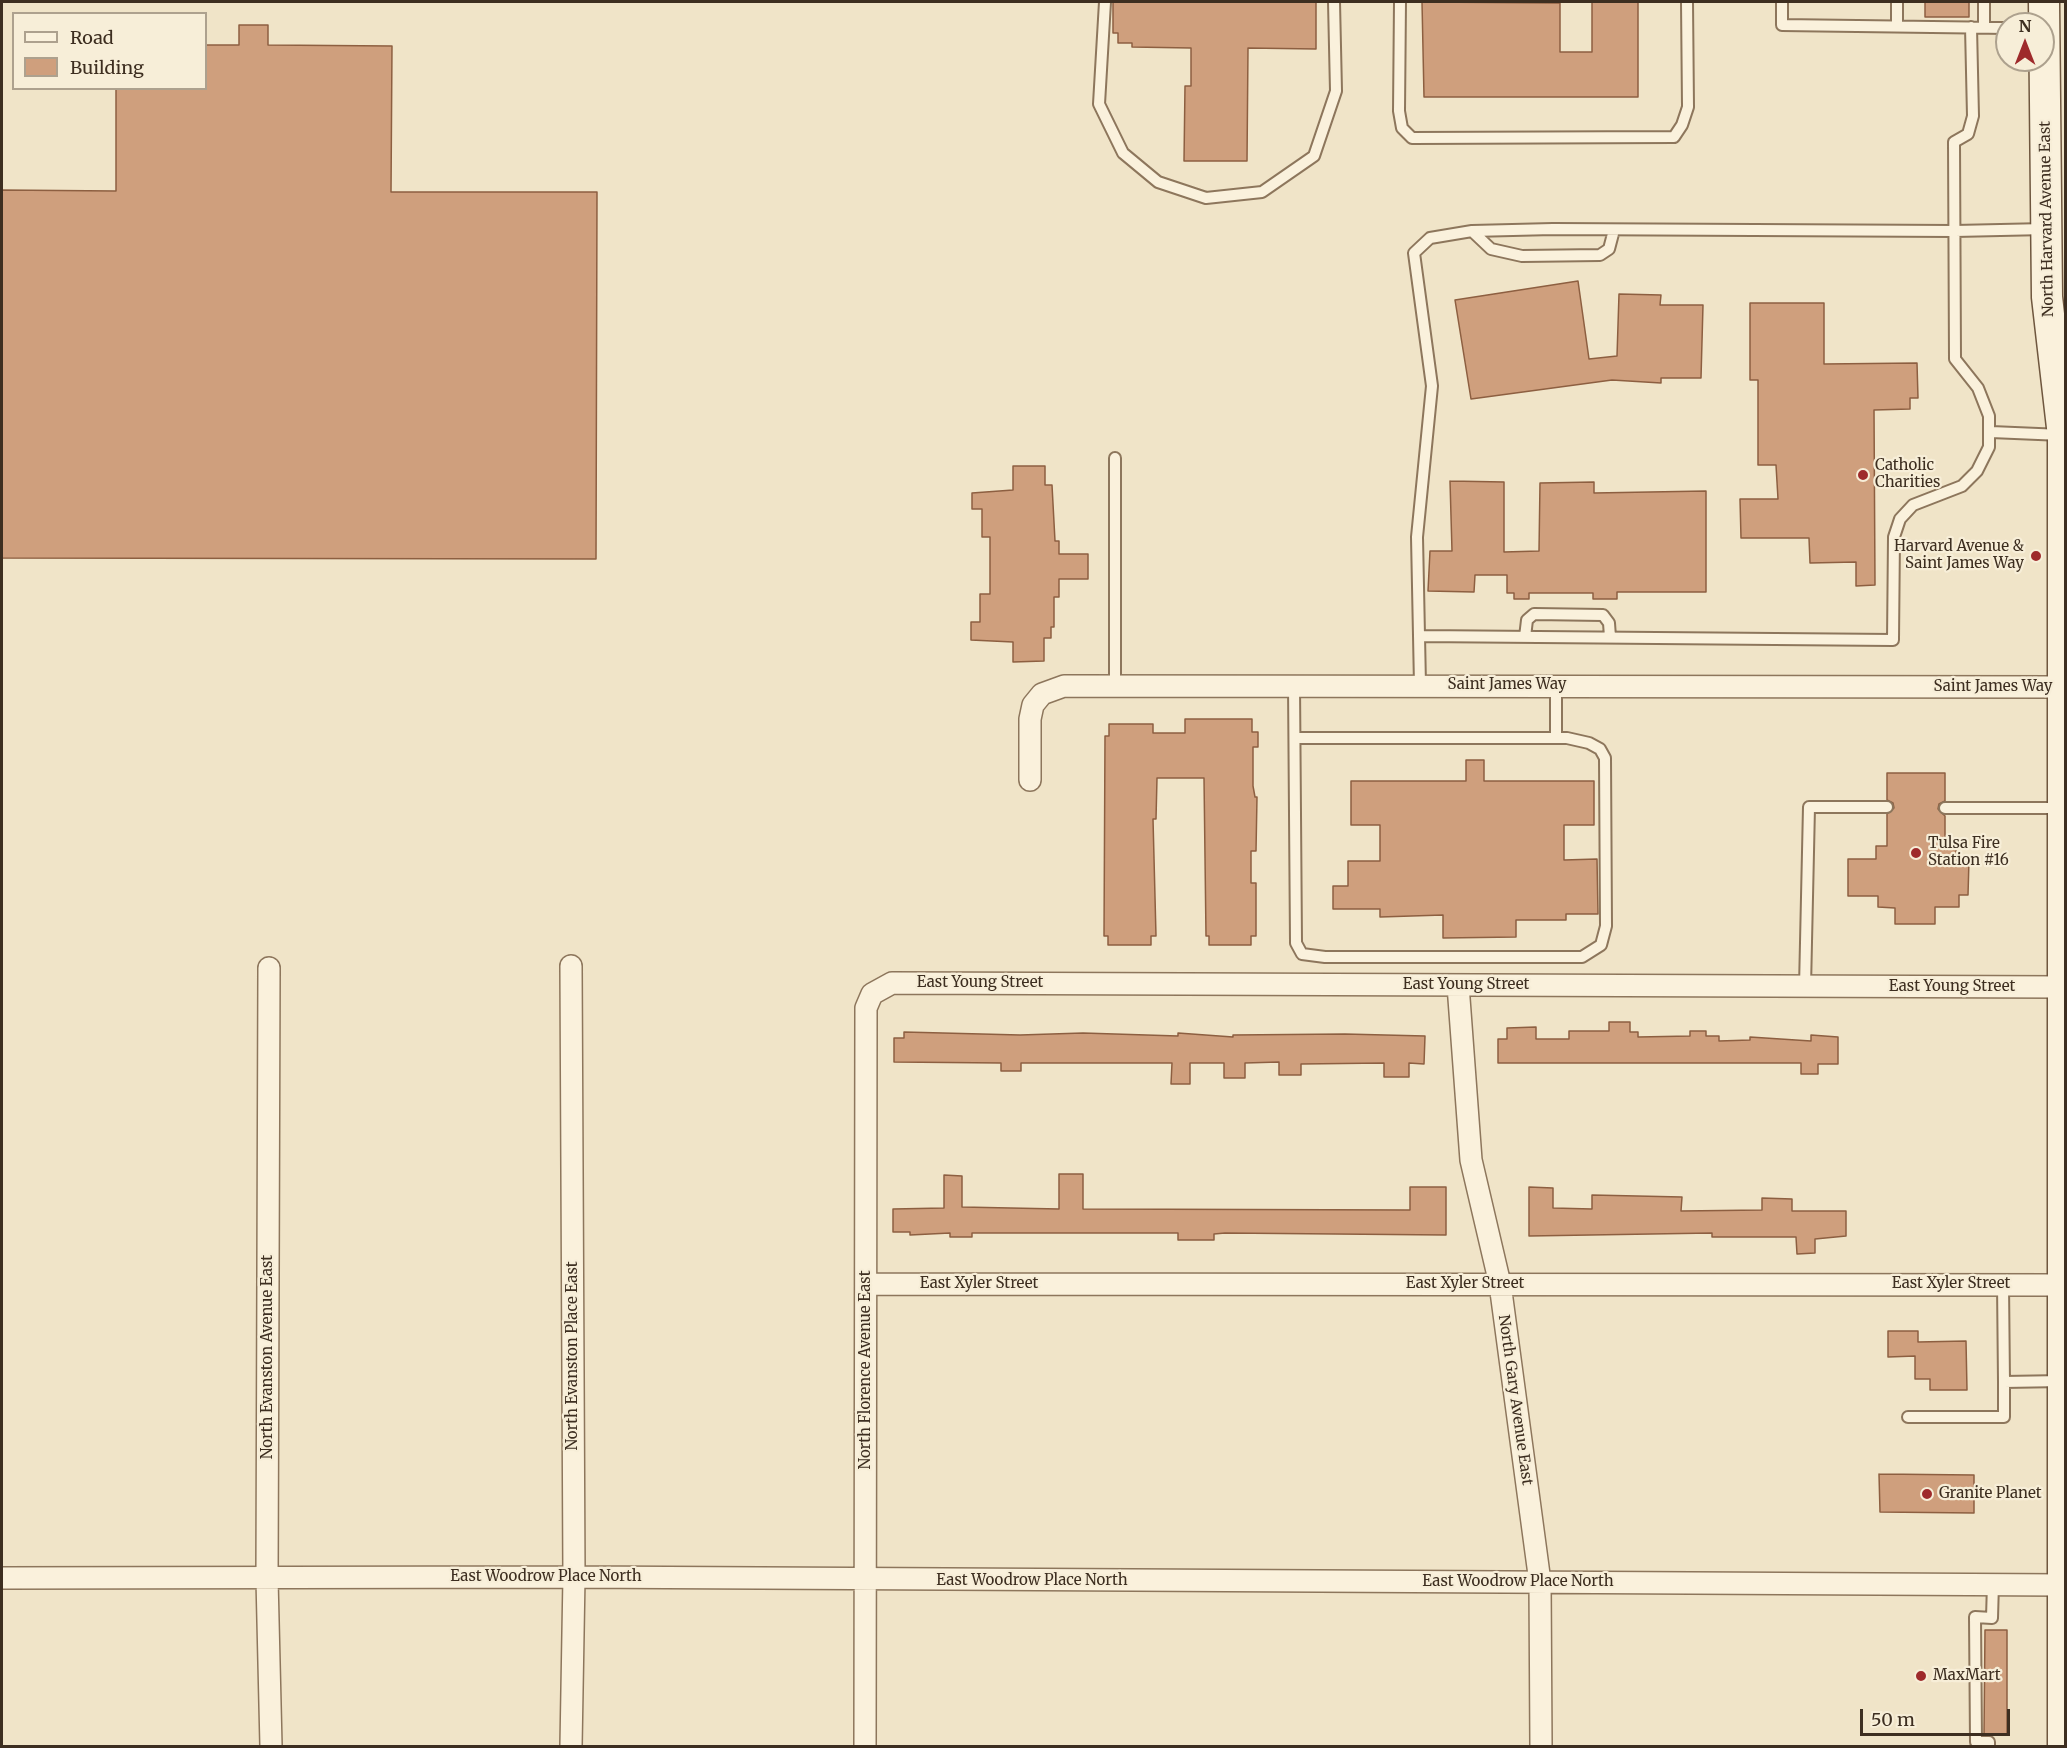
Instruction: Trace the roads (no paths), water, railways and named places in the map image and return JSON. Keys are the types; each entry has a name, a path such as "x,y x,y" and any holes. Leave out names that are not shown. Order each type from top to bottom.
{"main road":[{"name":"North Harvard Avenue East","path":"2045,72 2047,297 2064,423 2063,1746"}],"street":[{"name":"Saint James Way","path":"1030,780 1030,719 1033,705 1042,694 1064,686 2063,687"},
{"name":"North Evanston Place East","path":"571,966 574,1576 571,1746"},
{"name":"North Evanston Avenue East","path":"269,968 267,1579 271,1746"},
{"name":"East Young Street","path":"872,994 892,983 2063,987"},
{"name":"North Gary Avenue East","path":"1458,985 1471,1160 1500,1284 1540,1582 1540,1746"},
{"name":"North Florence Avenue East","path":"865,1746 866,1008 872,994"},
{"name":"East Xyler Street","path":"866,1284 2063,1285"},
{"name":"East Woodrow Place North","path":"2,1578 267,1579 574,1576 864,1580 2063,1585"}],"lane":[{"path":"1105,2 1099,104 1123,153 1158,182 1206,198 1262,192 1314,156 1336,92 1334,2"},
{"path":"1400,2 1399,111 1402,128 1412,138 1674,137 1682,125 1688,107 1687,2"},
{"path":"1782,2 1782,25 1995,27"},
{"path":"1897,2 1897,26"},
{"path":"1984,2 1984,27"},
{"path":"1420,636 1893,640 1894,537 1900,519 1913,505 1962,486 1977,471 1986,456 1991,432 1989,416 1978,388 1955,359 1954,142 1968,134 1972,116 1971,27"},
{"path":"1420,685 1417,537 1432,386 1414,253 1430,238 1472,231 2046,229"},
{"path":"1472,231 1491,249 1522,256 1600,255 1609,249 1614,230"},
{"path":"1991,432 2064,423"},
{"path":"1115,458 1115,686"},
{"path":"1525,637 1527,620 1534,614 1603,615 1609,623 1610,637"},
{"path":"1294,685 1296,943 1302,954 1325,957 1582,957 1601,945 1606,926 1605,758 1600,749 1589,743 1556,738 1295,738"},
{"path":"1556,685 1556,738"},
{"path":"1805,987 1809,807 1887,807"},
{"path":"1945,808 2063,808"},
{"path":"1908,1417 2004,1417 2003,1284"},
{"path":"2004,1382 2063,1381"},
{"path":"1989,1746 1989,1742 1976,1742 1975,1617 1992,1618 1993,1583"}],"place":[{"name":"Catholic Charities","path":"1863,475"},
{"name":"Harvard Avenue & Saint James Way","path":"2036,556"},
{"name":"Tulsa Fire Station #16","path":"1916,853"},
{"name":"Granite Planet","path":"1927,1494"},
{"name":"MaxMart","path":"1921,1676"}]}
